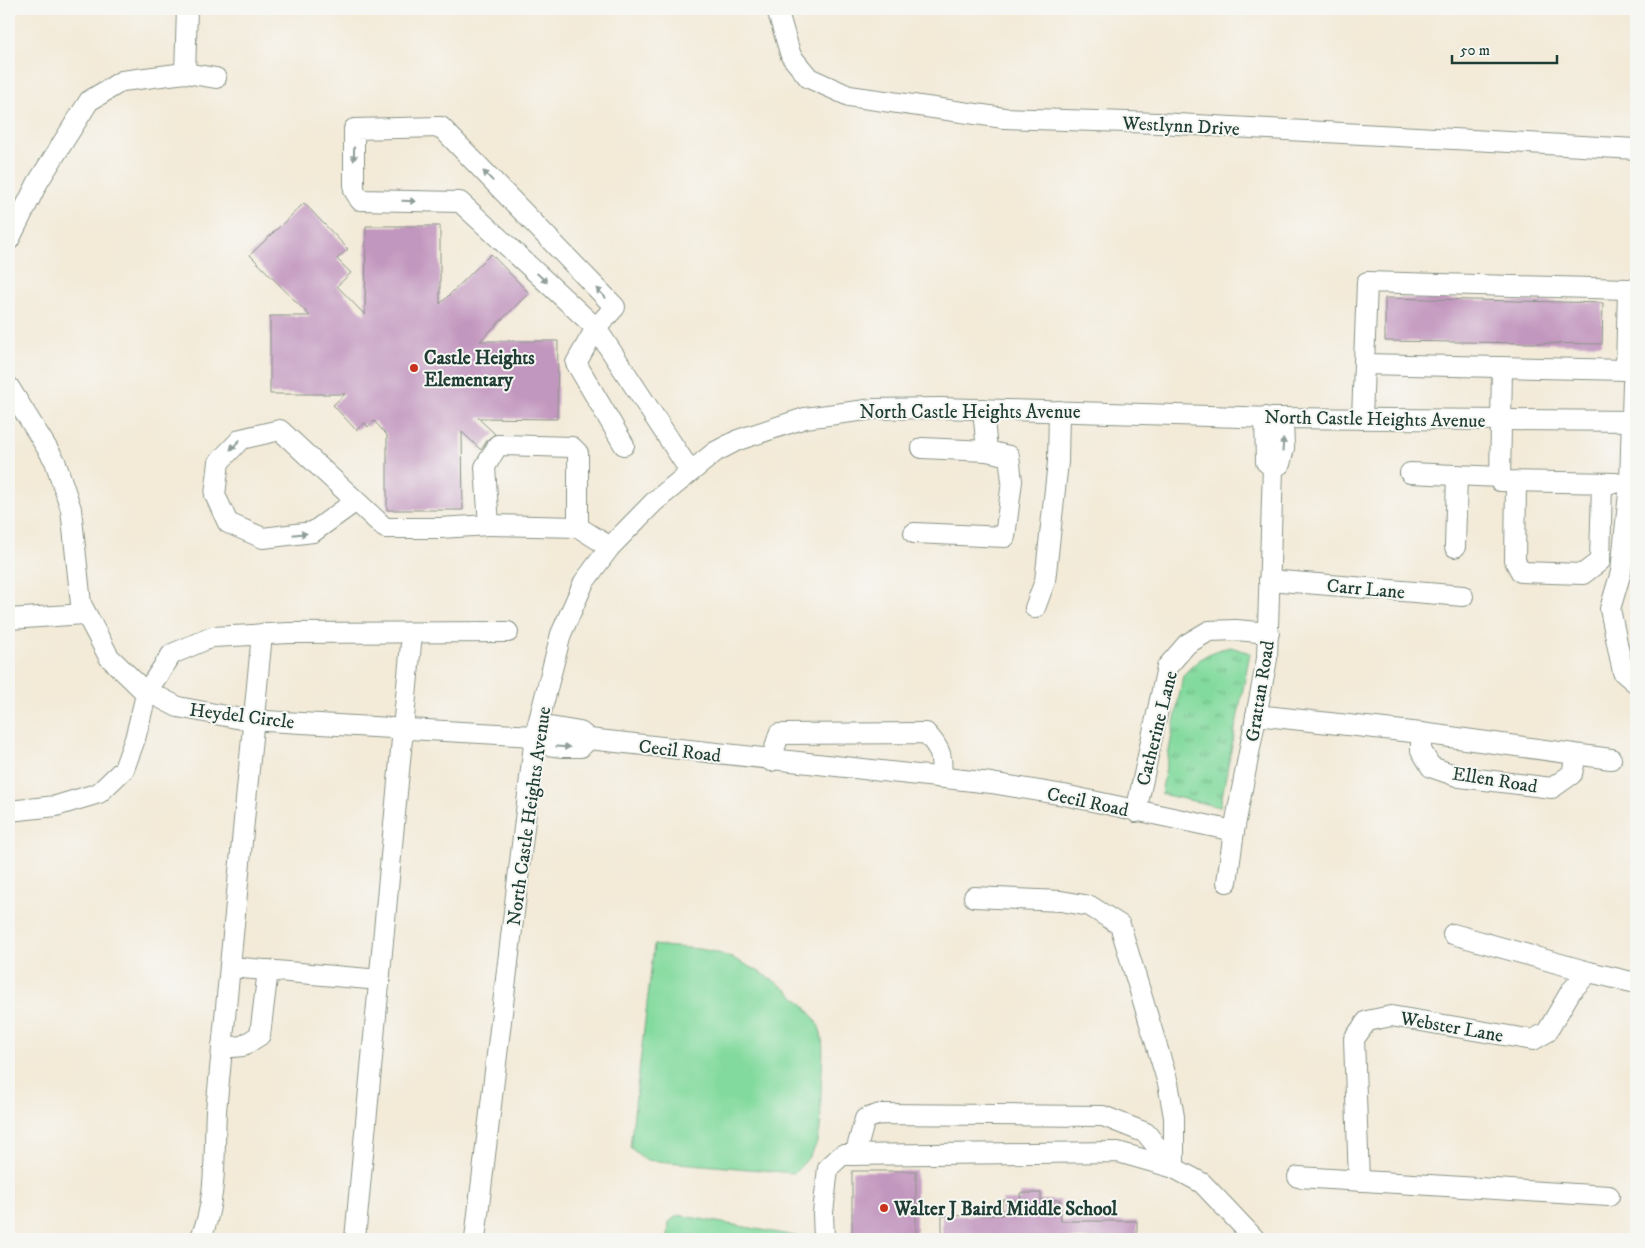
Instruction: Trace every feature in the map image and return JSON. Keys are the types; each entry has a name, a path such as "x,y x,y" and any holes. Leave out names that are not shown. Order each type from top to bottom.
{"street":[{"path":"185,73 187,9"},
{"name":"Westlynn Drive","path":"777,9 791,56 809,78 849,96 1004,118 1159,123 1636,149"},
{"path":"9,240 38,182 89,101 122,81 185,73 216,78"},
{"path":"624,445 576,363 596,328 615,307 441,126 354,129 354,190 360,200 460,202 596,328 690,471"},
{"path":"1362,418 1368,282 1628,289 1633,379 1634,484 1621,572 1610,609 1623,672 1636,683"},
{"path":"1364,364 1502,368 1633,379"},
{"path":"1502,368 1501,420 1515,561 1522,572 1583,574 1600,561 1602,484"},
{"name":"Heydel Circle","path":"10,394 56,461 71,509 81,604 85,614 109,657 140,688 178,706 253,720 535,735"},
{"name":"North Castle Heights Avenue","path":"475,1239 535,735 561,634 584,582 610,547 637,519 714,452 738,440 805,418 874,409 983,409 1274,418 1634,421"},
{"path":"983,409 987,451"},
{"path":"1035,608 1046,582 1058,462 1059,411"},
{"name":"Grattan Road","path":"1227,882 1234,831 1267,659 1273,468 1280,464 1284,448 1274,418"},
{"path":"356,501 313,532 262,538 228,523 215,495 219,462 241,439 280,430 356,501 384,528 488,525 578,528 610,547"},
{"path":"488,525 485,467 498,445 572,447 578,453 578,528"},
{"path":"914,533 1005,537 1012,481 1009,456 987,451 922,448"},
{"path":"1410,473 1602,484 1634,484"},
{"path":"1455,547 1457,475"},
{"name":"Carr Lane","path":"1269,580 1463,596"},
{"path":"9,618 85,614"},
{"name":"Catherine Lane","path":"1136,812 1168,667 1187,644 1209,631 1236,630 1269,633"},
{"path":"9,811 56,806 99,793 124,768 135,739 147,691 172,654 212,637 262,634 508,632"},
{"path":"354,1239 412,633"},
{"path":"200,1239 205,1229 212,1189 222,1048 262,634"},
{"name":"Ellen Road","path":"1256,714 1422,732 1612,759"},
{"name":"Cecil Road","path":"535,735 580,732 589,739 771,761 942,778 1064,795 1136,812 1234,831"},
{"name":"Ellen Road","path":"1422,732 1421,750 1431,767 1460,777 1552,788 1572,774 1576,755"},
{"path":"771,761 779,734 926,733 938,745 942,762 942,778"},
{"path":"974,897 1061,901 1090,906 1120,925 1168,1082 1174,1117 1174,1168"},
{"path":"1453,934 1589,972 1636,983"},
{"path":"230,966 380,980"},
{"path":"222,1048 243,1046 260,1035 268,970"},
{"name":"Webster Lane","path":"1359,1181 1354,1039 1367,1021 1391,1016 1533,1040 1548,1032 1571,991 1589,972"},
{"path":"855,1154 865,1119 880,1114 1103,1116 1146,1132 1174,1168"},
{"path":"824,1239 823,1213 828,1168 842,1155 1118,1152 1174,1168 1202,1183 1255,1239"},
{"path":"1298,1177 1609,1196"}],"green space":[{"path":"1231,647 1250,653 1220,807 1161,794 1183,675 1205,656"},
{"path":"654,945 711,951 731,958 779,984 793,995 816,1020 821,1033 823,1047 820,1129 811,1154 794,1173 645,1160 630,1147"},
{"path":"678,1215 807,1239 668,1239 669,1222"}],"building":[{"name":"Castle Heights Elementary","path":"304,203 348,249 337,259 351,273 337,286 365,315 366,226 440,226 440,304 491,254 529,293 480,341 558,341 557,419 478,418 495,434 488,439 481,450 462,432 463,510 387,510 387,435 374,421 368,427 365,423 356,430 333,405 345,394 270,394 270,316 310,316 250,255"},
{"path":"1385,298 1603,303 1602,344 1385,341"},
{"path":"852,1171 916,1171 916,1239 852,1239"},
{"path":"1020,1193 1041,1193 1041,1200 1060,1200 1061,1221 1137,1221 1137,1239 942,1239 942,1216 1002,1215 1002,1200 1021,1200"}],"place":[{"name":"Castle Heights Elementary","path":"414,368"},
{"name":"Walter J Baird Middle School","path":"884,1208"}]}
